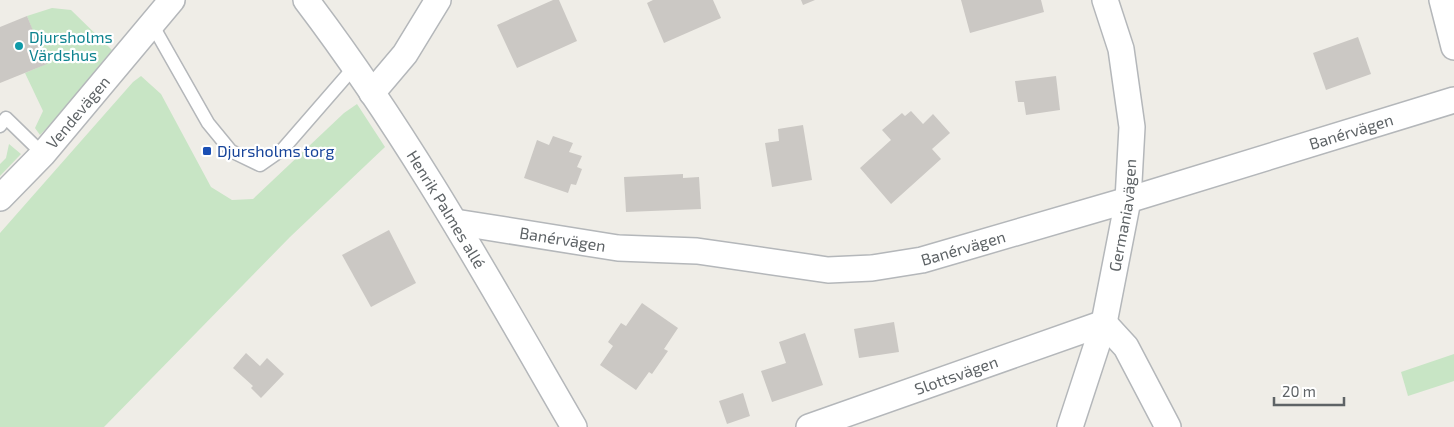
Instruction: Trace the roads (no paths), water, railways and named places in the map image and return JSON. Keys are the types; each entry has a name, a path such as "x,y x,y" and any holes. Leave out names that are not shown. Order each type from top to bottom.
{"street":[{"name":"Vendevägen","path":"0,198 43,154 153,26 172,0"},
{"name":"Henrik Palmes allé","path":"306,0 356,65 454,222 574,427"},
{"path":"372,93 406,54 438,0"},
{"name":"Germaniavägen","path":"1070,427 1104,323 1128,200 1132,127 1121,49 1105,0"},
{"path":"1442,0 1454,47"},
{"name":"Banérvägen","path":"454,222 618,248 697,251 828,270 872,268 922,260 1128,200 1454,100"},
{"path":"1104,323 1126,347 1168,427"},
{"name":"Slottsvägen","path":"809,427 1104,323"}],"lane":[{"path":"153,26 208,123 231,151 260,165 283,149 356,65"},
{"path":"0,126 6,118 43,154"}],"place":[{"name":"Djursholms Värdshus","path":"19,46"},
{"name":"Djursholms torg","path":"207,151"}]}
